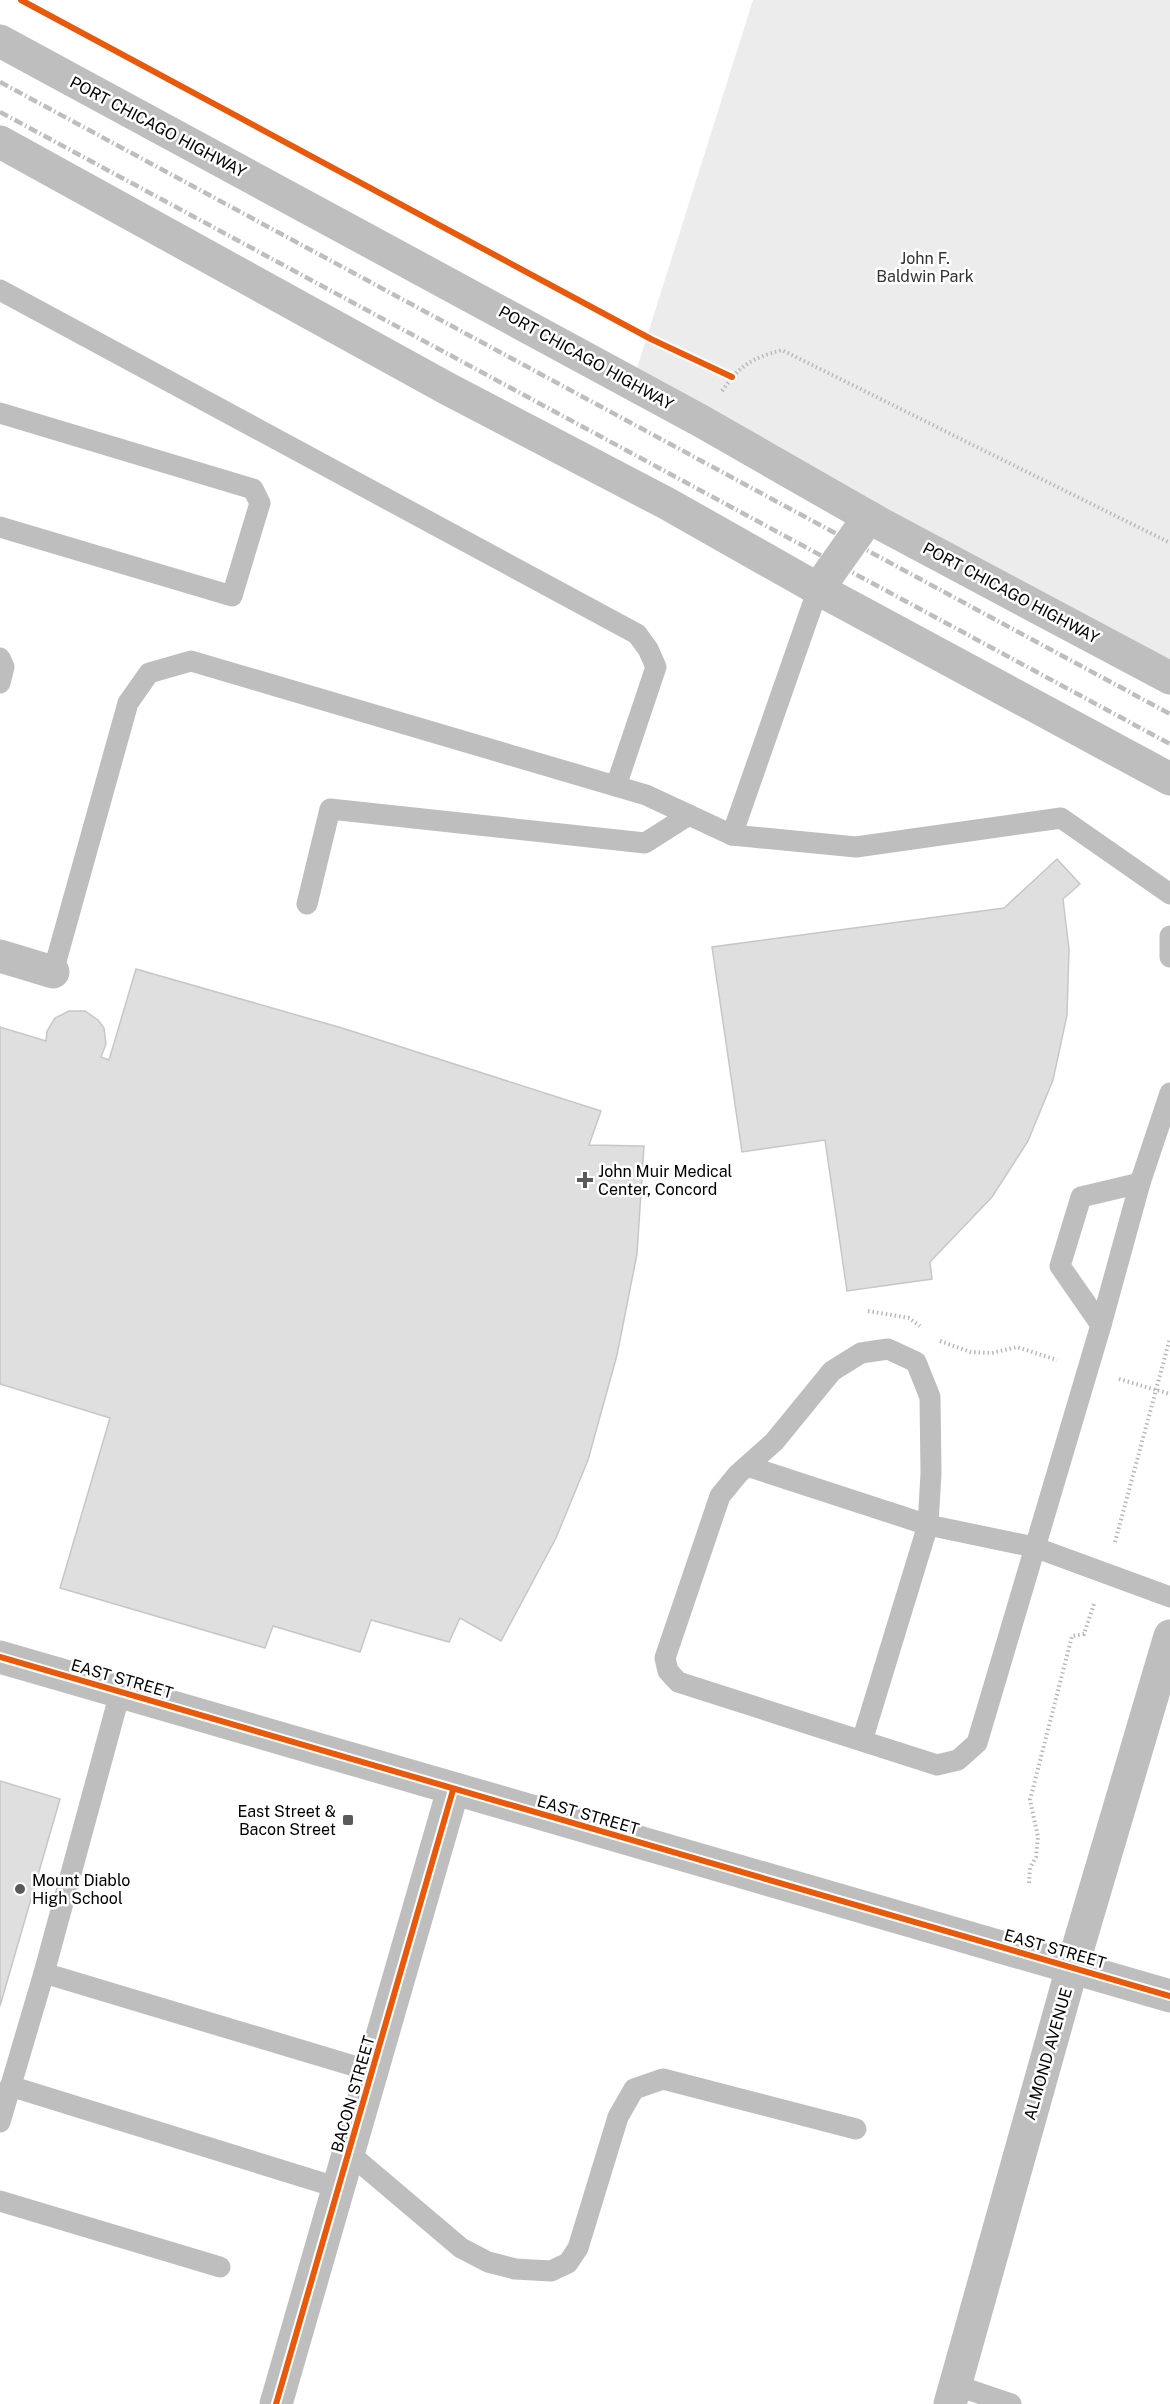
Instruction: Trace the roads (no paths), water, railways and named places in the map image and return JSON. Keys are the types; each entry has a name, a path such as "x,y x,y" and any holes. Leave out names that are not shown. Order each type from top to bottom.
{"main road":[{"name":"PORT CHICAGO HIGHWAY","path":"0,41 701,421 869,517 1170,678"},
{"path":"0,142 448,389 666,503 818,590 1170,779"},
{"path":"818,590 869,517"},
{"path":"0,956 53,972"},
{"name":"ALMOND AVENUE","path":"952,2395 1072,1968 1170,1636"},
{"name":"EAST STREET","path":"0,1658 362,1760 453,1790 1170,1996"},
{"name":"BACON STREET","path":"276,2404 374,2072 453,1790"}],"lane":[{"path":"0,290 637,634 648,648 656,667 616,786"},
{"path":"0,412 253,489 260,503 232,596 0,527"},
{"path":"732,835 818,590"},
{"path":"0,658 4,667 0,683"},
{"path":"53,972 128,703 149,673 191,661 646,795 732,835 856,847 1061,818 1170,894"},
{"path":"307,903 330,809 645,843 689,814"},
{"path":"1170,936 1170,957"},
{"path":"862,1741 928,1525 931,1473 930,1397 916,1362 888,1349 861,1353 832,1371 774,1442 747,1466 720,1496 665,1658 668,1671 678,1682 862,1741 937,1765 958,1760 977,1743 1101,1325 1140,1183 1170,1093"},
{"path":"1101,1325 1060,1266 1081,1197 1140,1183"},
{"path":"747,1466 928,1525 1034,1547 1170,1597"},
{"path":"0,2122 44,1973 120,1693"},
{"path":"44,1973 374,2072"},
{"path":"350,2154 461,2248 488,2262 515,2269 551,2271 568,2264 578,2248 618,2117 634,2089 663,2079 856,2129"},
{"path":"10,2086 339,2188"},
{"path":"0,2201 220,2267"},
{"path":"952,2395 1011,2404"}],"railway":[{"path":"0,82 1170,714"},
{"path":"0,112 1170,744"}],"place":[{"name":"John Muir Medical Center, Concord","path":"585,1180"},
{"name":"East Street & Bacon Street","path":"348,1820"},
{"name":"Mount Diablo High School","path":"20,1889"}],"park label":[{"name":"John F. Baldwin Park","path":"925,267"}]}
